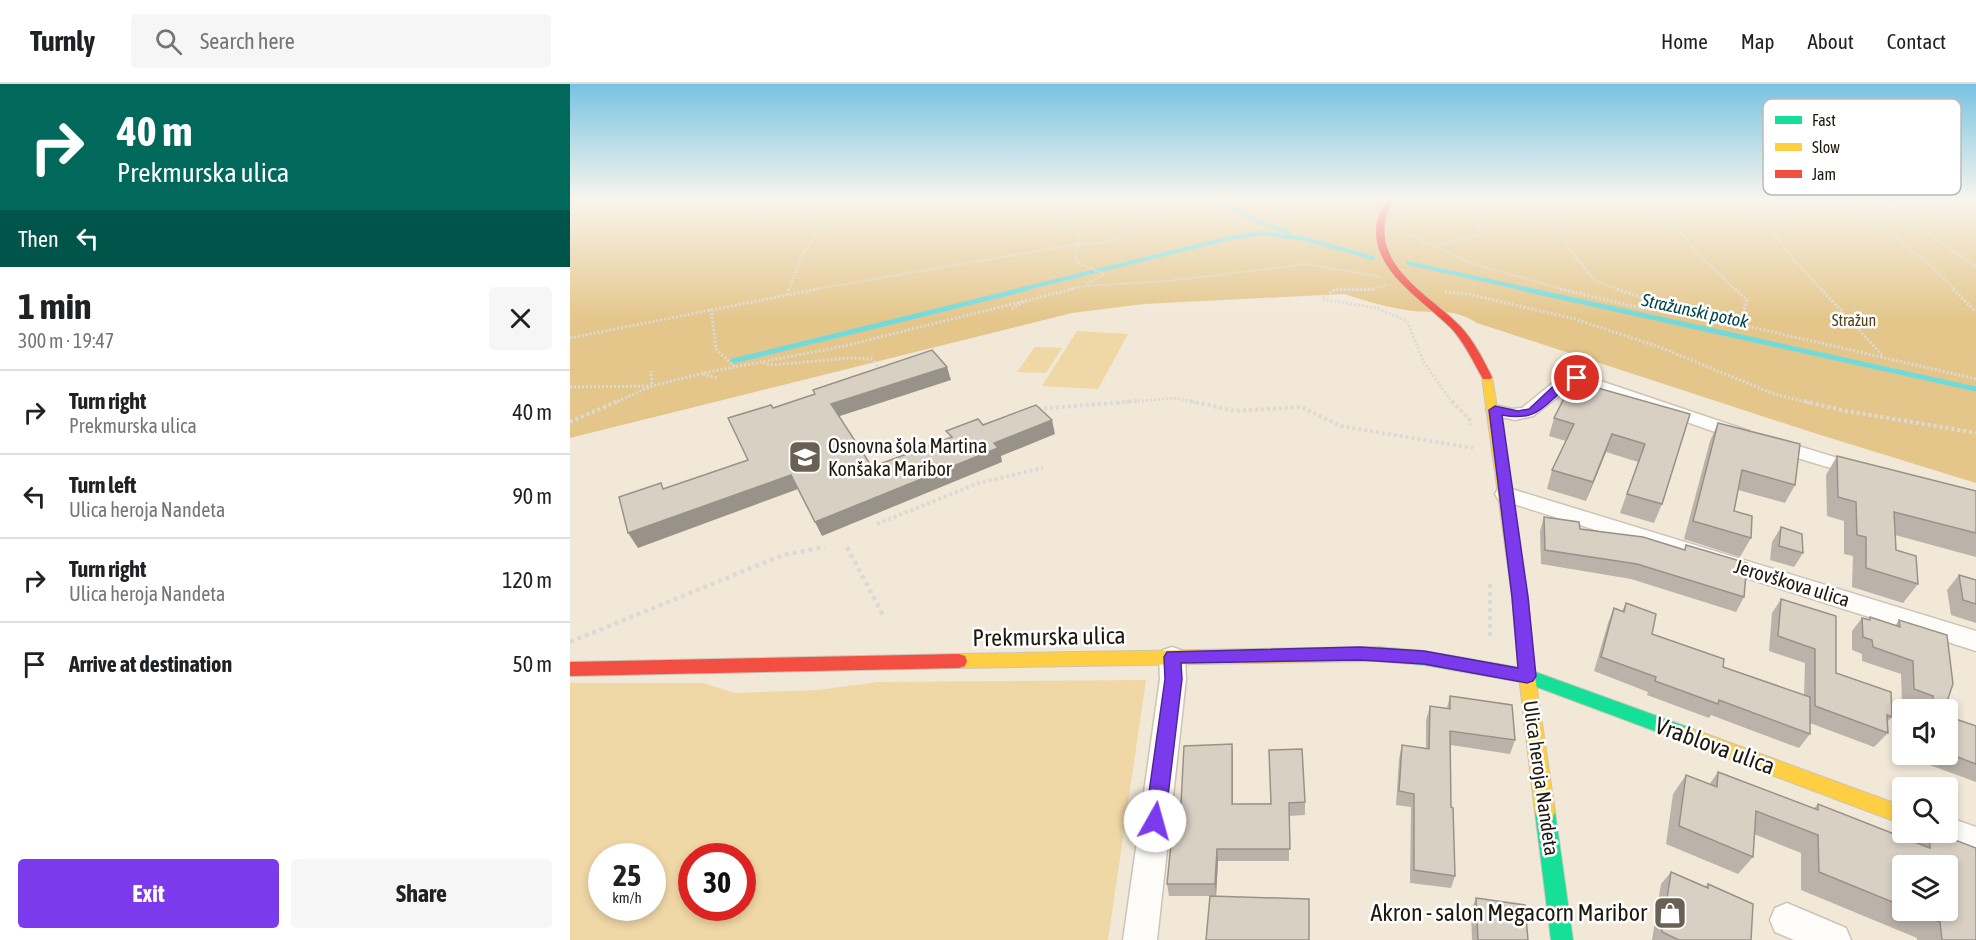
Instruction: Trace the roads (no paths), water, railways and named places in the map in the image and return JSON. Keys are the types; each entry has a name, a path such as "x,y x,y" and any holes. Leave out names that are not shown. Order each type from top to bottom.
{"street":[{"name":"Ulica heroja Nandeta","path":"1379,240 1385,257 1455,327 1475,351 1490,382 1520,597 1527,676 1562,940"},
{"path":"1495,410 1518,414 1533,411 1562,384 1577,378 1819,460 1875,476"},
{"name":"Jerovškova ulica","path":"1505,494 1976,641"},
{"name":"Prekmurska ulica","path":"570,669 1360,653 1424,658 1527,676"},
{"path":"1140,940 1173,679 1172,657"},
{"name":"Vrablova ulica","path":"1527,676 1892,811"},
{"path":"1958,836 1976,843"},
{"path":"1787,920 1834,940"}],"waterway":[{"path":"1019,290 1222,240"},
{"name":"Stražunski potok","path":"1309,240 1373,258"},
{"name":"Stražunski potok","path":"1408,263 1530,290"},
{"path":"733,361 1025,289"},
{"name":"Stražunski potok","path":"1524,289 1976,389"}],"place":[{"name":"Osnovna šola Martina Konšaka Maribor","path":"805,457"},
{"name":"Akron - salon Megacorn Maribor","path":"1670,913"}],"park label":[{"name":"Stražun","path":"1854,320"}]}
